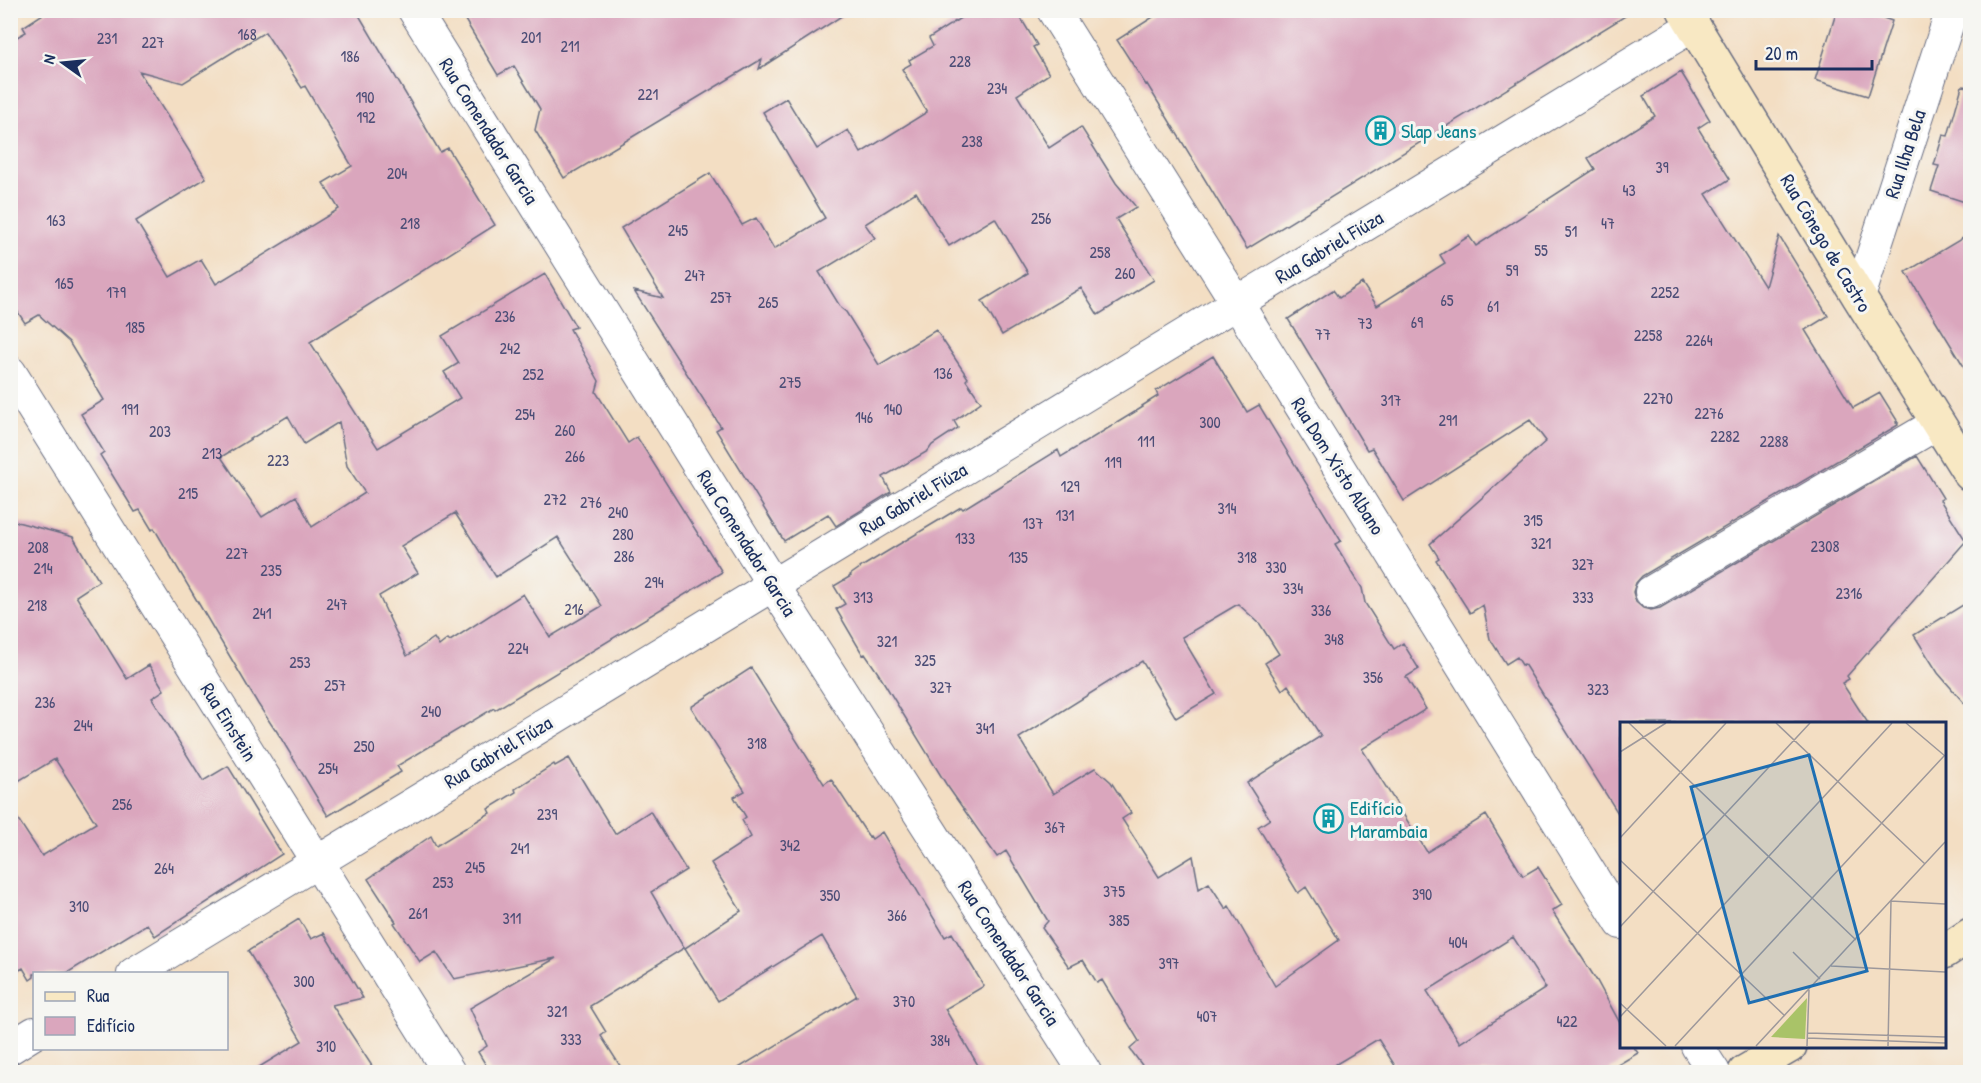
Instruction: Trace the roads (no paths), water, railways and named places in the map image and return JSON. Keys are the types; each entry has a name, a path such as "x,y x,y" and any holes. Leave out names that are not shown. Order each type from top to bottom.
{"main road":[{"name":"Rua Cônego de Castro","path":"1689,18 1858,297 1971,474"},
{"path":"1945,951 1971,935"},
{"path":"1745,1072 1788,1047"}],"street":[{"name":"Rua Comendador Garcia","path":"414,10 773,585 1086,1072"},
{"name":"Rua Dom Xisto Albano","path":"1053,10 1620,921"},
{"name":"Rua Ilha Bela","path":"1858,297 1952,10"},
{"name":"Rua Gabriel Fiúza","path":"136,972 1237,303 1689,18"},
{"name":"Rua Einstein","path":"10,372 448,1072"},
{"path":"1651,592 1938,423"},
{"path":"10,1048 33,1034"},
{"path":"1698,1047 1714,1072"}],"place":[{"name":"Slap Jeans","path":"1380,131"},
{"name":"Edifício Marambaia","path":"1329,819"}]}
